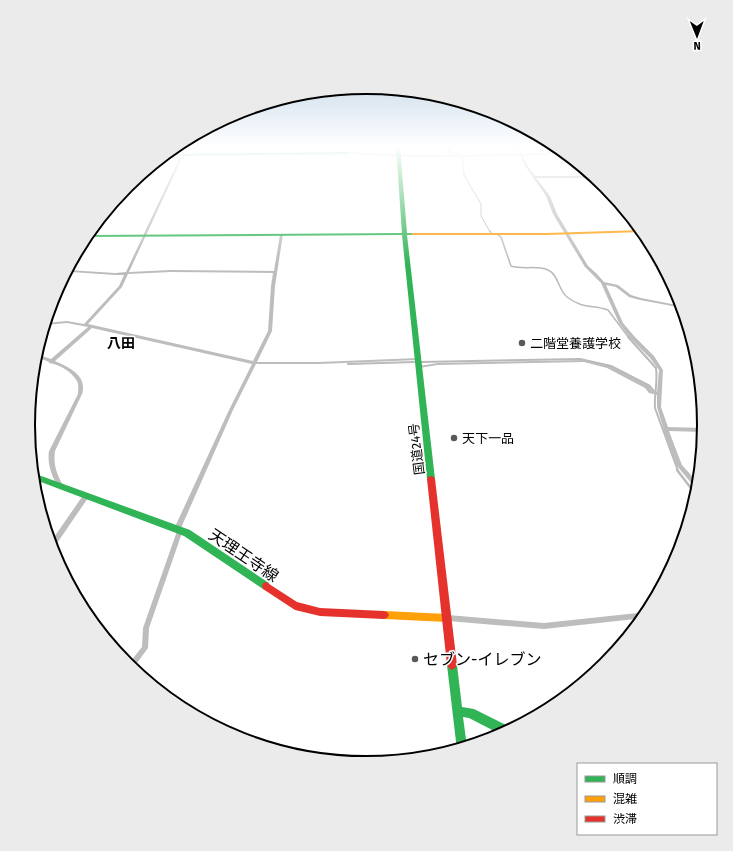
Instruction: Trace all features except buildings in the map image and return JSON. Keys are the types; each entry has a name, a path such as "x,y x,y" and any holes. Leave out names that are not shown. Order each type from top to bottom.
{"main road":[{"name":"国道24号","path":"400,187 418,363 461,743"},
{"path":"95,236 404,233 567,234 635,231"},
{"name":"天理王寺線","path":"39,478 187,533 295,606 320,612 447,618"},
{"path":"458,711 470,713 501,728"}],"street":[{"path":"85,325 118,289 127,274 168,187"},
{"path":"541,187 548,196 555,214 587,267 604,283 621,323 652,357 660,370 659,406 668,429 672,447 680,466 693,481"},
{"path":"134,662 144,648 146,628 178,529 254,363 272,328 272,286 282,235"},
{"path":"73,272 127,274 171,271 275,272"},
{"path":"604,283 617,286 630,296 640,300 676,307"},
{"path":"52,323 67,322 91,326 254,363 438,364 579,361 601,364 647,387 651,392 660,394"},
{"path":"51,362 91,326"},
{"path":"42,358 75,374 82,383 82,388 52,451 50,460 52,470 61,487"},
{"path":"668,429 698,430"},
{"path":"56,540 86,496"},
{"path":"447,618 544,626 637,616"}],"waterway":[{"path":"471,187 481,204 481,216 490,232"},
{"path":"498,235 501,237 511,266 520,268 539,268 552,272 562,291 567,297 578,304 608,310 629,338"},
{"path":"628,337 656,368 657,378 655,408 678,471"},
{"path":"421,362 580,359 611,366 650,386 654,391"},
{"path":"348,364 414,362"},
{"path":"677,470 692,490"}],"traffic: fast":[{"path":"401,187 406,257 431,479"},
{"path":"95,236 413,234"},
{"path":"39,478 187,533 266,586"},
{"path":"452,665 461,743"},
{"path":"458,711 470,713 501,728"}],"traffic: slow":[{"path":"413,234 546,234 635,231"},
{"path":"384,615 447,618"}],"traffic: jam":[{"path":"431,479 452,665"},
{"path":"266,586 295,606 320,612 384,615"}],"place":[{"name":"二階堂養護学校","path":"522,343"},
{"name":"天下一品","path":"454,438"},
{"name":"セブン-イレブン","path":"415,659"}],"district":[{"name":"八田","path":"121,343"}]}
